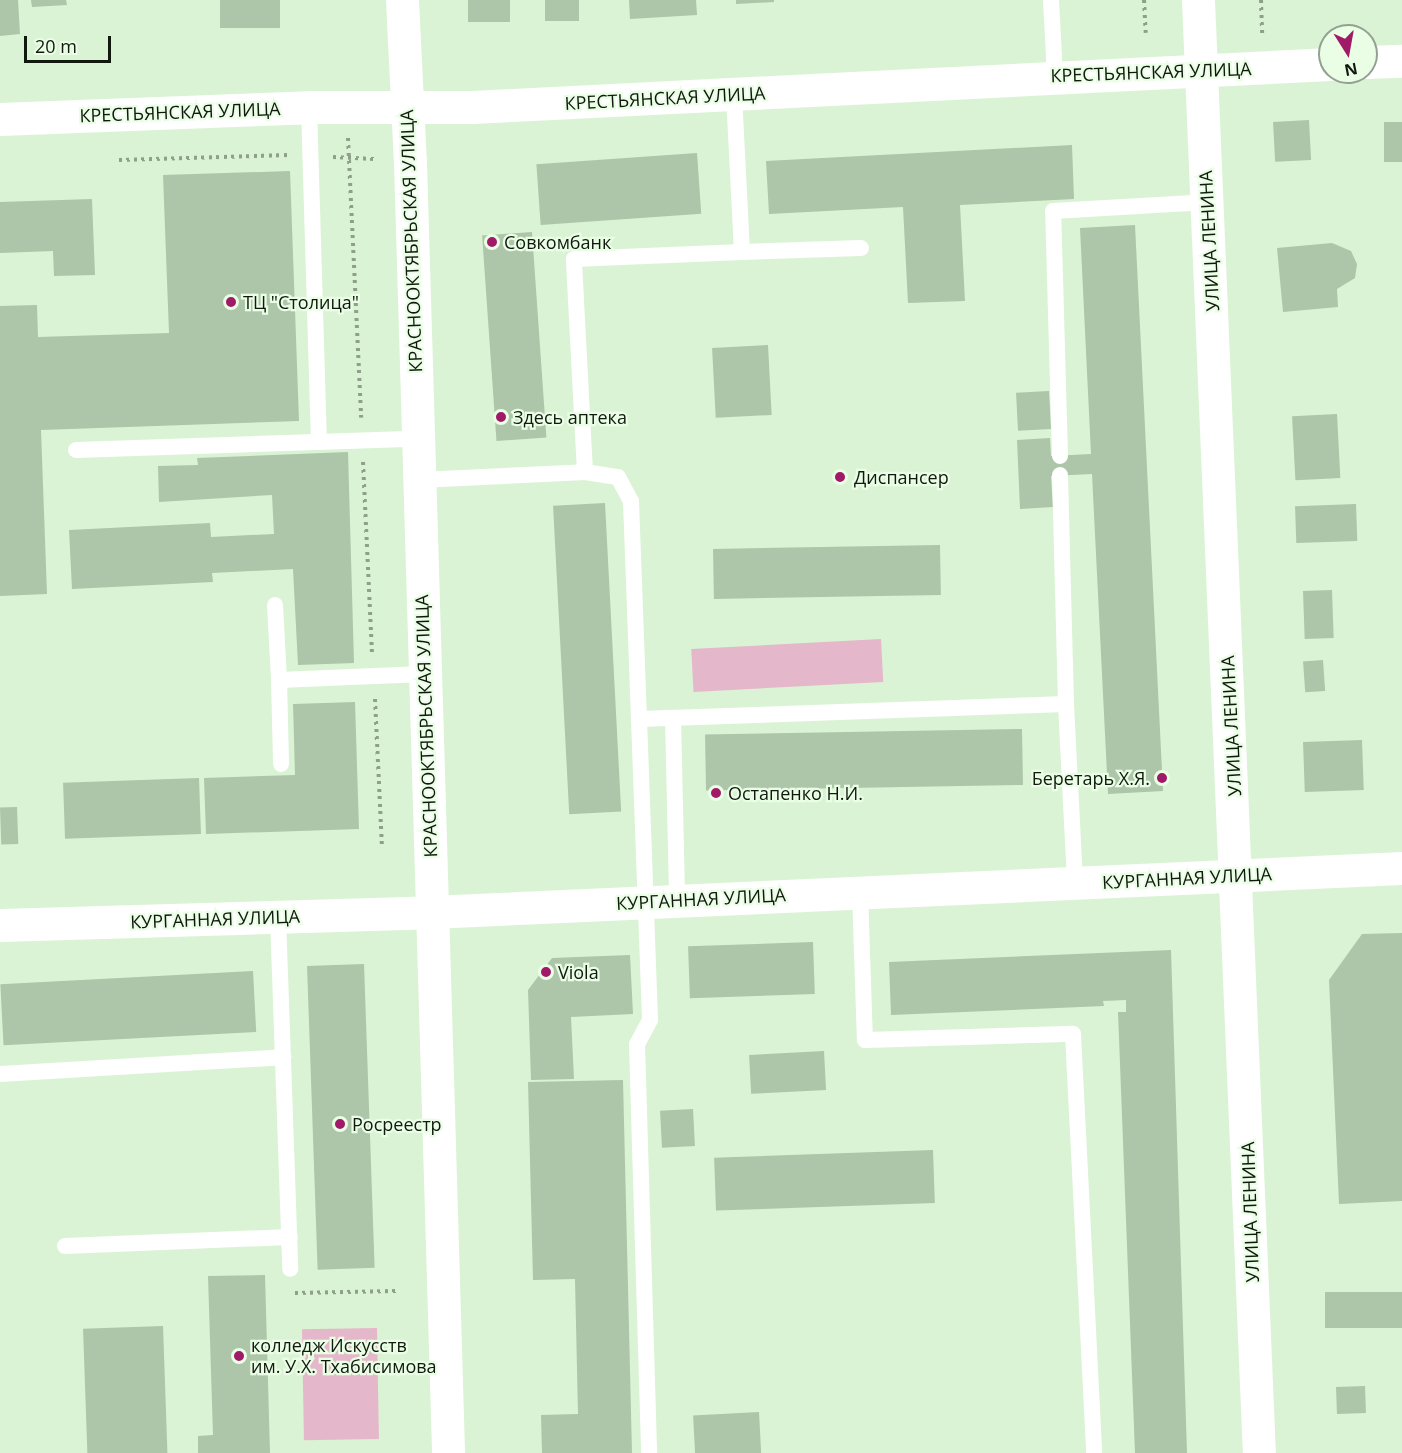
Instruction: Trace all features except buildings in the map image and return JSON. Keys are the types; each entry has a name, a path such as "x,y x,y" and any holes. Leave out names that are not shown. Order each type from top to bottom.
{"street":[{"name":"КРАСНООКТЯБРЬСКАЯ УЛИЦА","path":"402,0 408,108 416,439 448,1453"},
{"name":"УЛИЦА ЛЕНИНА","path":"1198,0 1237,876 1259,1453"},
{"path":"1378,61 1402,60"},
{"name":"КРЕСТЬЯНСКАЯ УЛИЦА","path":"0,119 309,107 408,108 1318,65"},
{"name":"КУРГАННАЯ УЛИЦА","path":"0,925 431,912 1402,868"}],"lane":[{"path":"1051,0 1055,76"},
{"path":"735,94 742,252"},
{"path":"309,107 319,442"},
{"path":"1060,456 1053,211 1207,202"},
{"path":"585,472 574,259 861,248"},
{"path":"76,450 416,439"},
{"path":"418,480 585,472 618,477 631,501 650,1020 637,1044 650,1453"},
{"path":"1060,475 1066,704 1075,884"},
{"path":"275,605 281,764"},
{"path":"279,680 424,674"},
{"path":"639,719 1066,704"},
{"path":"673,718 677,901"},
{"path":"860,892 865,1040 1073,1034 1094,1453"},
{"path":"278,917 290,1269"},
{"path":"0,1074 283,1057"},
{"path":"65,1246 290,1237"}],"path":[{"path":"1144,0 1146,33"},
{"path":"1261,0 1262,34"},
{"path":"348,138 382,846"},
{"path":"119,160 311,154 374,159"},
{"path":"290,1269 291,1293 396,1291"}],"shaded area":[{"path":"881,639 883,682 694,692 691,649"},
{"path":"377,1328 379,1439 304,1440 302,1329"}],"place":[{"name":"Совкомбанк","path":"492,242"},
{"name":"ТЦ \"Столица\"","path":"231,302"},
{"name":"Здесь аптека","path":"501,417"},
{"name":"Диспансер","path":"840,477"},
{"name":"Беретарь Х.Я.","path":"1162,778"},
{"name":"Остапенко Н.И.","path":"716,793"},
{"name":"Viola","path":"546,972"},
{"name":"Росреестр","path":"340,1124"},
{"name":"колледж Искусств им. У.Х. Тхабисимова","path":"239,1356"}]}
